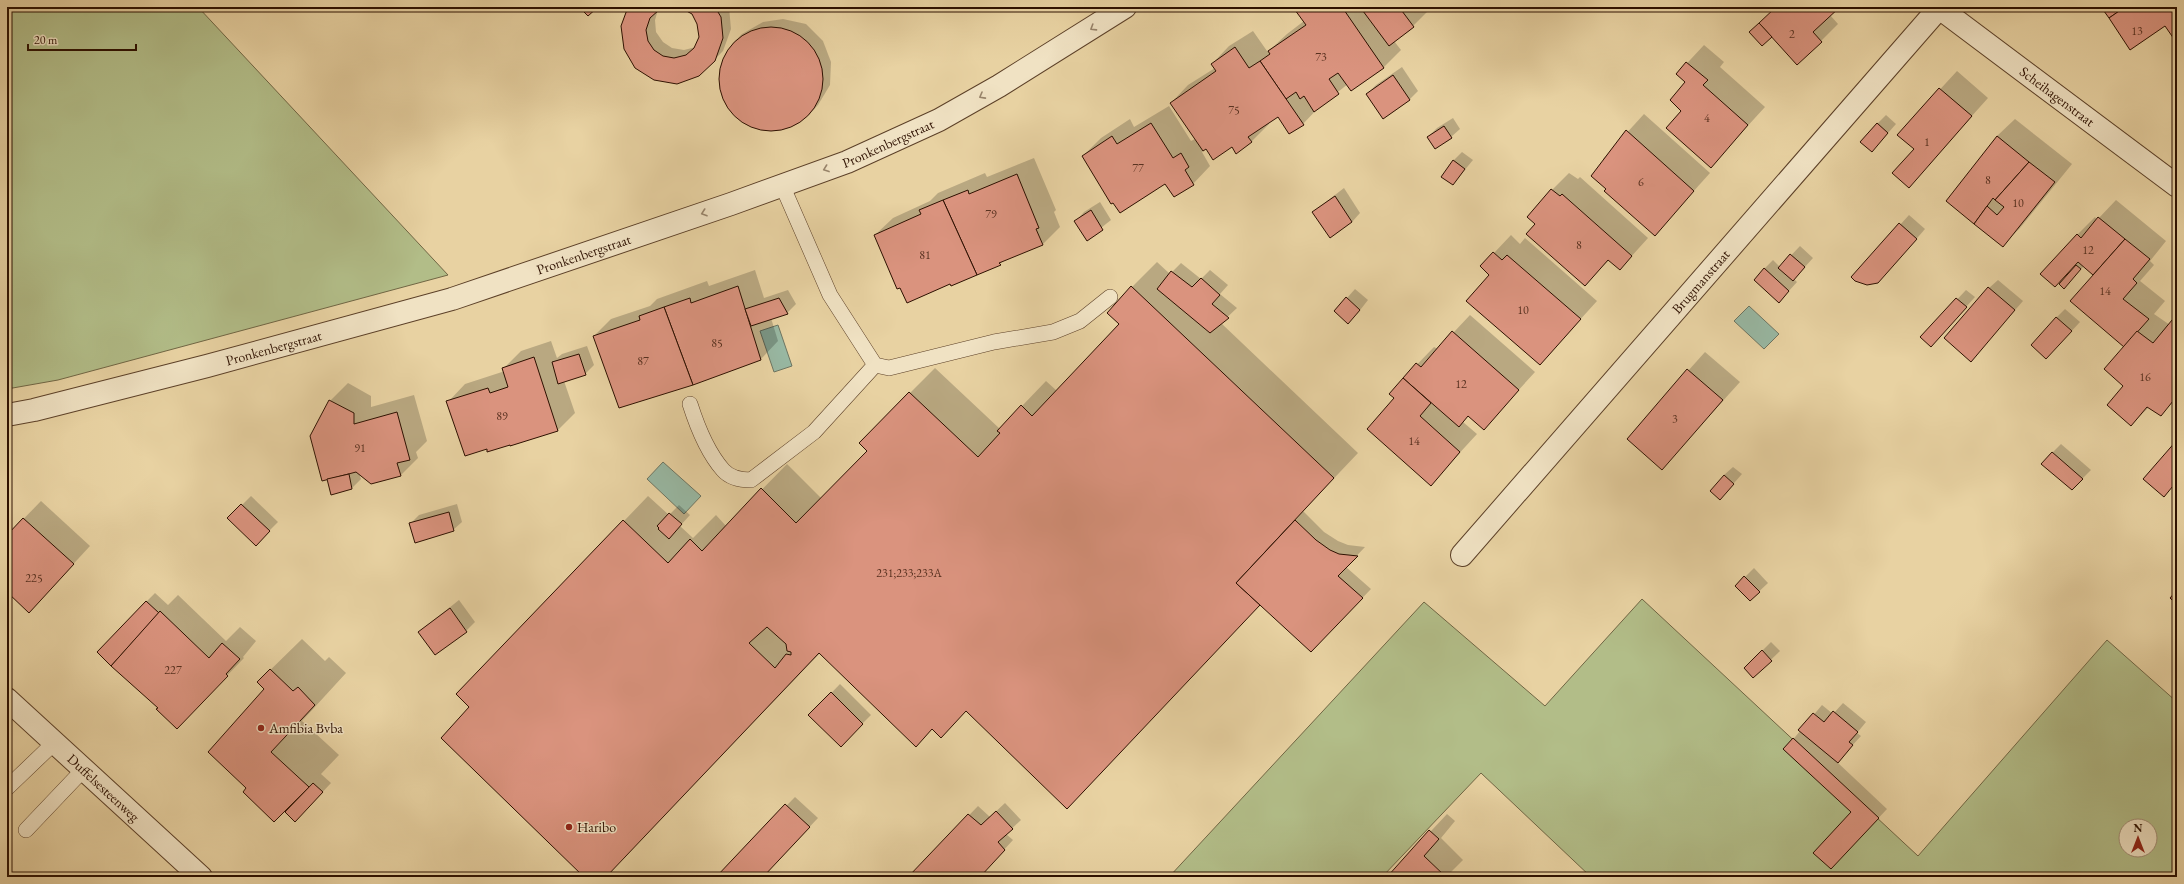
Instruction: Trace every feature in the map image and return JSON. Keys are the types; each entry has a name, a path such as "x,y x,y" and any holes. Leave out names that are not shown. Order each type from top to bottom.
{"street":[{"name":"Pronkenbergstraat","path":"7,415 34,410 207,366 452,299 847,162 939,120 999,86 1126,7"},
{"name":"Scheihagenstraat","path":"1938,8 2177,186"},
{"name":"Brugmanstraat","path":"1462,555 1938,8"},
{"name":"Duffelsesteenweg","path":"7,698 83,770 201,877"}],"lane":[{"path":"782,185 830,295 876,365 889,368 896,367 994,342 1053,332 1080,321 1110,297"},
{"path":"690,404 698,428 724,471 739,480 751,480 814,432 876,365"},
{"path":"7,788 54,742"},
{"path":"26,830 83,770"}],"green space":[{"path":"7,7 103,7 106,10 111,7 198,7 448,275 58,380 7,389"},
{"path":"1642,599 1918,856 2107,640 2177,702 2177,877 1591,877 1481,773 1382,877 1169,877 1424,602 1545,706"}],"shaded area":[{"path":"1749,306 1779,334 1764,349 1734,321"},
{"path":"778,325 792,366 774,372 760,331"},
{"path":"663,462 701,496 684,514 647,479"}],"building":[{"path":"579,7 598,7 588,16"},
{"path":"628,7 668,7 659,10 650,18 646,30 648,41 654,50 663,56 674,58 686,55 694,48 699,37 697,24 692,14 681,8 675,7 715,7 721,17 723,38 715,61 699,76 677,84 654,80 635,68 624,49 621,26"},
{"path":"1300,7 1342,7 1384,68 1351,91 1338,73 1329,79 1339,94 1314,112 1304,96 1300,99 1296,92 1286,99 1260,61 1270,54 1268,51 1306,25 1295,10"},
{"path":"1360,7 1399,7 1414,27 1389,46"},
{"path":"1776,7 1840,7 1813,32 1822,42 1797,65 1759,23"},
{"path":"2101,7 2125,7 2109,18"},
{"path":"2125,7 2177,7 2177,37 2174,39 2165,26 2130,50 2109,18"},
{"path":"1759,23 1772,37 1762,46 1749,32"},
{"path":"771,27 791,31 808,42 819,59 823,79 819,99 808,116 791,127 771,131 751,127 734,116 723,99 719,79 723,59 734,42 751,31"},
{"path":"1235,47 1249,68 1260,61 1304,125 1289,134 1278,117 1248,137 1252,142 1236,154 1232,147 1213,160 1206,149 1203,151 1170,103 1216,71 1211,64"},
{"path":"1686,62 1708,80 1703,85 1748,125 1711,168 1666,128 1681,111 1670,100 1685,82 1676,74"},
{"path":"1393,75 1410,100 1383,119 1366,94"},
{"path":"1939,88 1972,116 1909,188 1892,173 1914,149 1897,135"},
{"path":"1151,123 1173,158 1181,153 1189,167 1185,170 1194,185 1174,197 1165,184 1120,213 1113,203 1111,204 1082,156 1112,136 1117,144"},
{"path":"1877,123 1888,133 1872,152 1860,142"},
{"path":"1444,126 1452,138 1435,149 1427,137"},
{"path":"1626,130 1694,191 1655,236 1604,191 1606,189 1591,176"},
{"path":"1997,136 2029,162 1995,200 1993,198 1974,224 1946,201"},
{"path":"1453,160 1465,169 1453,185 1441,177"},
{"path":"2029,162 2055,182 2003,247 1974,224 1987,206 1997,215 2004,207 1995,200"},
{"path":"1017,174 1039,228 1036,229 1043,245 999,263 1001,265 977,275 943,200 968,190 969,194"},
{"path":"1551,189 1560,196 1562,194 1632,256 1620,270 1608,260 1585,286 1526,234 1535,224 1527,217"},
{"path":"1335,196 1352,222 1330,238 1312,212"},
{"path":"943,200 977,275 951,286 950,284 907,303 900,288 897,289 874,235 921,214 919,210"},
{"path":"1091,210 1103,230 1087,241 1074,221"},
{"path":"2098,217 2125,239 2093,275 2078,262 2055,287 2040,274 2077,234 2081,238"},
{"path":"1899,223 1917,239 1878,283 1867,285 1855,281 1851,277"},
{"path":"2125,239 2150,259 2133,279 2137,283 2123,299 2149,319 2124,347 2070,301"},
{"path":"1493,252 1502,260 1507,255 1581,319 1540,365 1466,301 1489,275 1480,266"},
{"path":"1790,254 1805,267 1793,281 1778,268"},
{"path":"2076,265 2081,269 2064,289 2059,284"},
{"path":"1764,268 1789,291 1779,303 1754,280"},
{"path":"1171,271 1192,287 1201,278 1220,295 1212,304 1229,318 1210,333 1157,289"},
{"path":"738,286 761,360 693,385 664,307 690,298 691,303"},
{"path":"1131,286 1334,478 1236,583 1260,605 1067,809 966,711 941,738 932,729 916,747 819,653 606,877 584,877 441,738 469,707 456,694 623,520 668,563 690,539 702,551 761,488 796,523 867,451 859,443 909,392 978,457 1000,433 997,431 1021,405 1032,416 1119,324 1107,313","holes":["767,627 786,644 787,651 791,652 791,655 786,654 775,668 749,643"]},
{"path":"1988,287 2015,310 1971,362 1944,338"},
{"path":"1346,297 1360,310 1348,324 1334,311"},
{"path":"779,298 788,314 751,326 745,309"},
{"path":"1956,298 1967,307 1931,347 1920,337"},
{"path":"664,307 693,385 619,408 593,336 640,320 639,316"},
{"path":"2177,314 2177,396 2161,416 2147,407 2131,426 2107,405 2123,386 2104,369 2137,331 2153,343"},
{"path":"2056,317 2072,331 2046,359 2031,345"},
{"path":"1452,331 1519,390 1484,430 1468,416 1459,427 1403,378 1416,363 1421,367"},
{"path":"579,354 586,375 558,384 552,362"},
{"path":"534,357 558,431 510,446 487,452 487,449 465,456 446,401 488,388 490,393 508,387 502,368"},
{"path":"1687,369 1723,400 1662,470 1627,439"},
{"path":"1403,378 1431,403 1420,416 1460,452 1431,486 1367,429 1394,398 1389,394"},
{"path":"329,400 354,413 354,424 397,412 410,460 397,463 401,476 371,484 356,472 322,481 310,436"},
{"path":"2177,440 2177,481 2164,497 2143,479"},
{"path":"2052,452 2083,479 2072,490 2041,464"},
{"path":"349,474 352,489 331,495 327,479"},
{"path":"1724,475 1734,484 1720,500 1710,491"},
{"path":"241,504 270,531 256,546 227,518"},
{"path":"449,512 454,531 415,543 409,523"},
{"path":"669,513 682,524 669,539 658,529 659,528 657,526"},
{"path":"23,518 74,564 29,613 7,592 7,535"},
{"path":"1295,520 1316,540 1330,550 1339,554 1358,556 1338,576 1363,598 1311,652 1236,583"},
{"path":"1744,576 1760,592 1750,601 1735,586"},
{"path":"2177,590 2177,605 2170,598"},
{"path":"146,601 159,613 111,666 97,652"},
{"path":"450,608 467,632 435,655 418,632"},
{"path":"160,611 209,658 222,643 240,659 226,674 228,676 177,729 156,709 158,708 111,666"},
{"path":"1762,650 1772,661 1753,678 1744,668"},
{"name":"Amfibia Bvba","path":"270,669 293,691 298,687 315,705 271,752 309,787 274,822 243,792 246,788 208,752 264,689 257,682"},
{"path":"831,692 863,724 841,747 808,715"},
{"path":"1833,711 1858,732 1849,742 1853,745 1838,763 1798,730 1813,713 1824,722"},
{"path":"1793,738 1879,818 1831,869 1813,853 1851,812 1783,749"},
{"path":"313,783 323,792 295,822 285,812"},
{"path":"785,804 810,827 763,877 716,877"},
{"path":"996,811 1013,829 998,842 1005,850 980,877 908,877 968,814 981,825"},
{"path":"1429,830 1439,839 1424,856 1446,877 1387,877"}],"place":[{"name":"Amfibia Bvba","path":"261,728"},
{"name":"Haribo","path":"569,827"}]}
